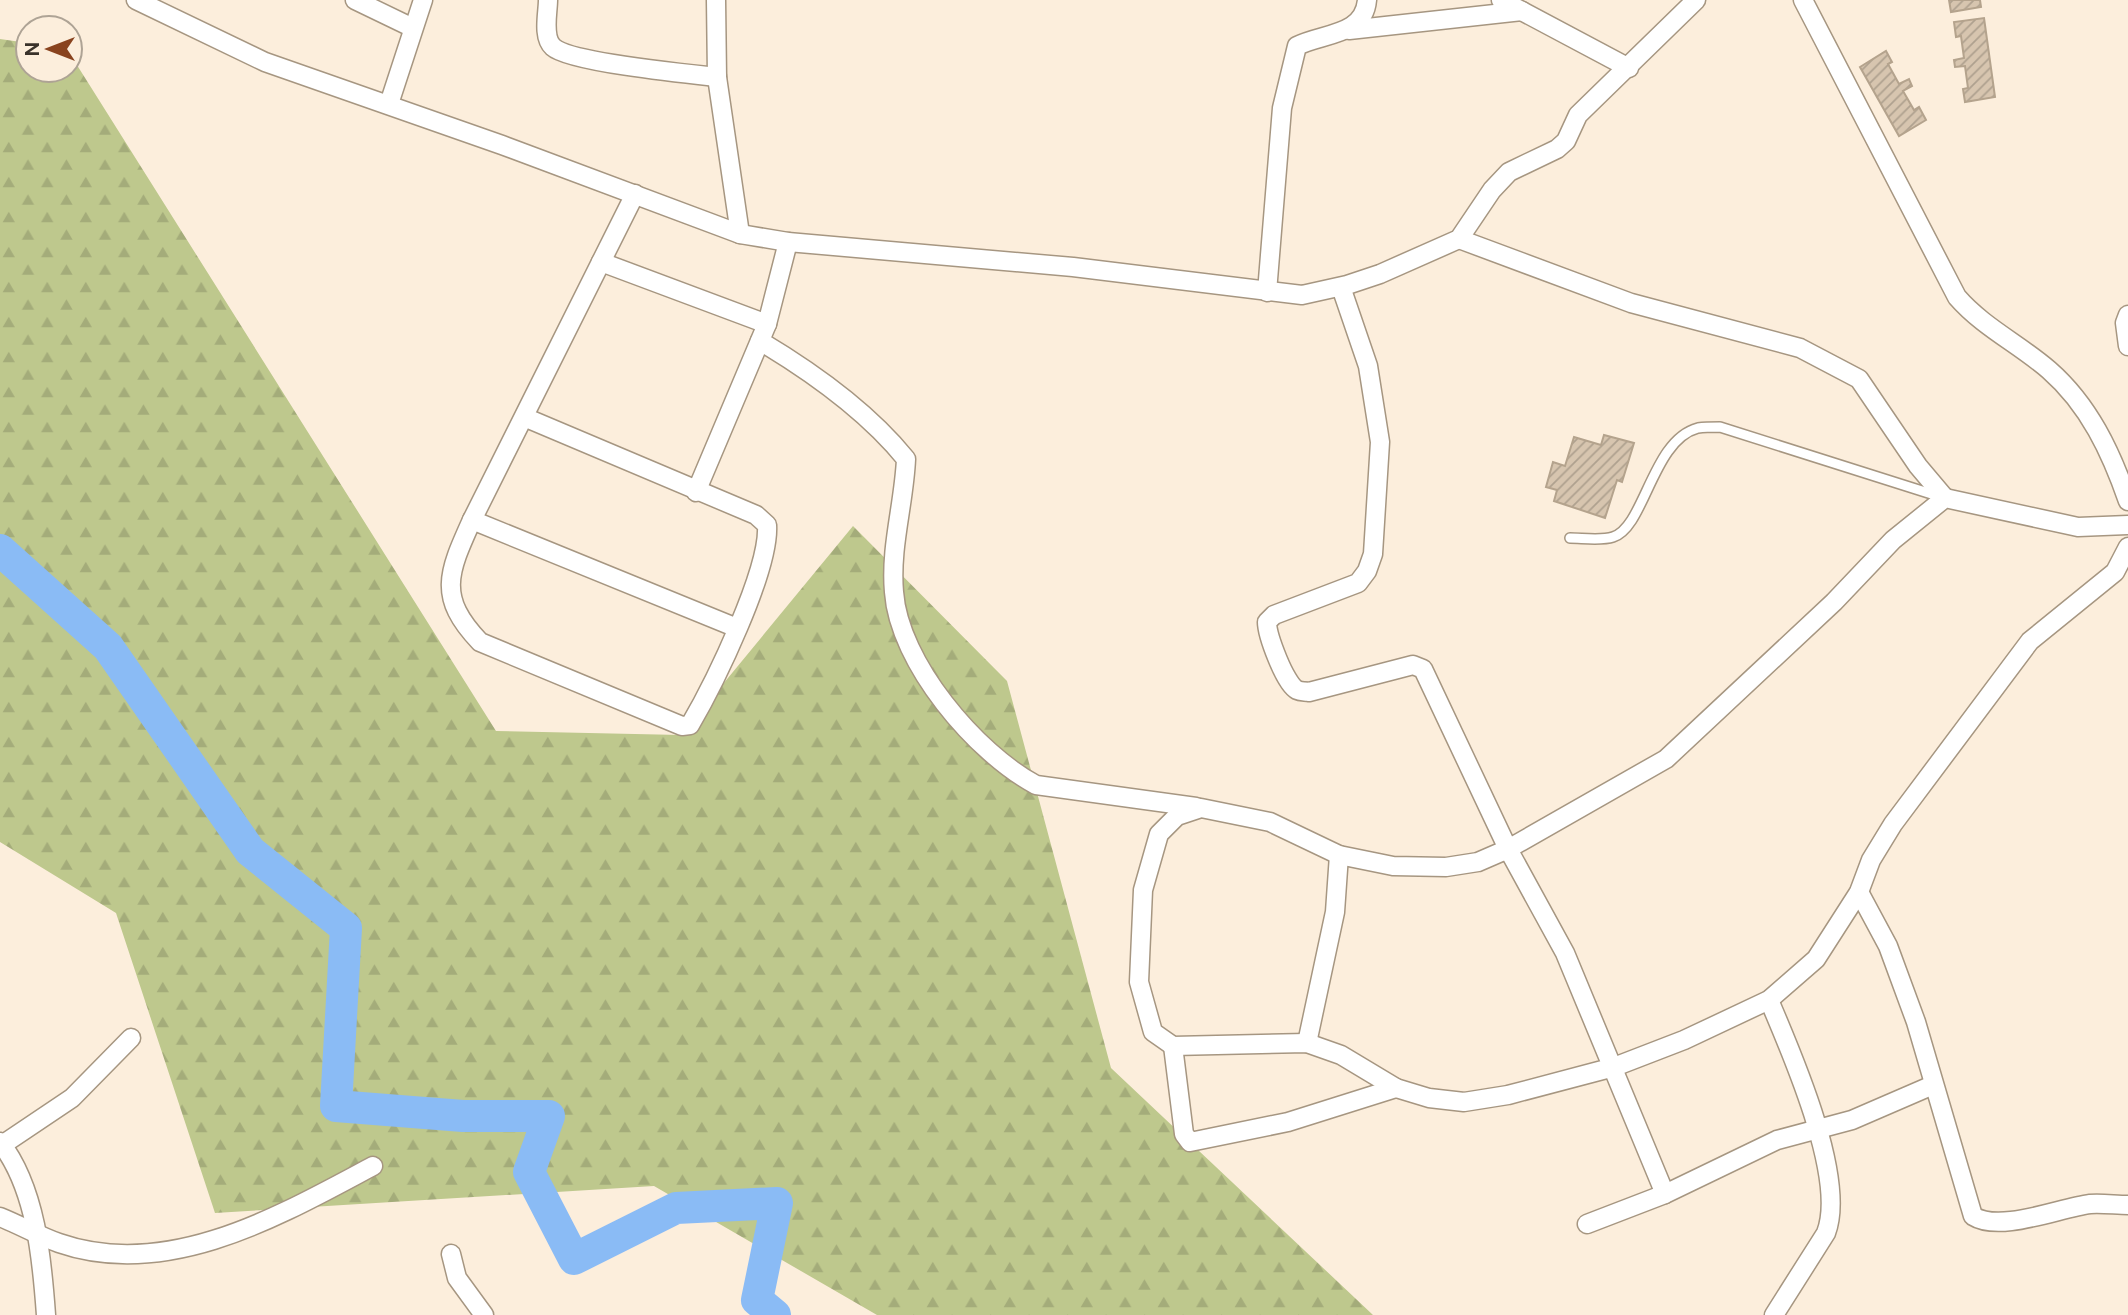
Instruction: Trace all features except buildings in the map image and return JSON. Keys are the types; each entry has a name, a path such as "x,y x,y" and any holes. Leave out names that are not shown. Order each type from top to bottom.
{"street":[{"path":"136,0 265,62 389,104 740,234 788,242 1073,267 1302,295 1341,287 1380,274 1459,239 1492,190 1509,172 1557,149 1566,141 1577,115 1629,68 1696,0"},
{"path":"355,0 411,27"},
{"path":"389,104 411,27 423,0"},
{"path":"548,0 547,34 552,46 563,52 624,65 717,77"},
{"path":"716,0 717,77 740,234"},
{"path":"1349,30 1359,22 1367,0"},
{"path":"1501,0 1629,68"},
{"path":"1803,0 1957,297 1974,316 2050,370 2071,393 2110,450 2128,501"},
{"path":"1267,292 1282,108 1297,46 1311,39 1349,30 1522,11"},
{"path":"524,417 696,492 756,514 767,525 768,543 737,628 710,690 690,725 682,726 480,642 463,624 453,606 449,584 455,557 472,520 635,194"},
{"path":"1459,239 1631,303 1800,348 1859,379 1918,467 1945,498 2078,527 2128,525"},
{"path":"696,492 767,324 788,242"},
{"path":"601,262 767,324"},
{"path":"1341,287 1368,366 1380,442 1373,554 1358,583 1274,615 1267,622 1267,632 1288,682 1297,690 1309,692 1413,665 1423,669 1508,849 1565,953 1665,1194"},
{"path":"2128,315 2125,323 2128,346"},
{"path":"760,341 790,359 857,411 894,443 906,459 895,531 894,594 905,635 925,674 946,705 986,750 1016,774 1036,785 1201,808 1270,822 1339,855 1393,866 1447,867 1478,862 1508,849 1666,759 1834,602 1893,540 1945,498"},
{"path":"472,520 737,628"},
{"path":"1201,808 1177,816 1158,834 1143,890 1139,982 1153,1032 1173,1046 1307,1043 1341,1055 1396,1088 1429,1098 1464,1102 1508,1095 1614,1067 1684,1040 1769,1000 1816,959 1859,892 1871,860 1893,824 2030,641 2115,572 2128,547"},
{"path":"1307,1043 1335,912 1339,855"},
{"path":"1859,892 1888,946 1916,1022 1973,1216 1981,1221 2000,1221 2091,1204 2128,1205"},
{"path":"1769,1000 1797,1066 1816,1129 1832,1199 1831,1219 1826,1233 1774,1315"},
{"path":"46,1315 37,1232 13,1162 1,1143 72,1098 131,1038"},
{"path":"1173,1046 1184,1134 1190,1142 1287,1122 1396,1088"},
{"path":"1587,1224 1665,1194 1777,1140 1852,1120 1933,1085"},
{"path":"0,1217 60,1243 118,1254 193,1247 265,1223 373,1166"},
{"path":"451,1254 457,1278 484,1315"}],"lane":[{"path":"1570,538 1613,537 1628,528 1654,473 1675,444 1696,429 1720,427 1945,498"}],"green space":[{"path":"0,39 14,41 14,84 84,84 84,76 496,731 681,735 853,526 1007,681 1111,1068 1373,1315 877,1315 654,1186 215,1213 116,913 0,842"}],"waterway":[{"path":"0,550 108,647 250,851 346,928 336,1106 463,1116 549,1116 529,1172 574,1259 676,1208 777,1203 757,1300 775,1315"}]}
